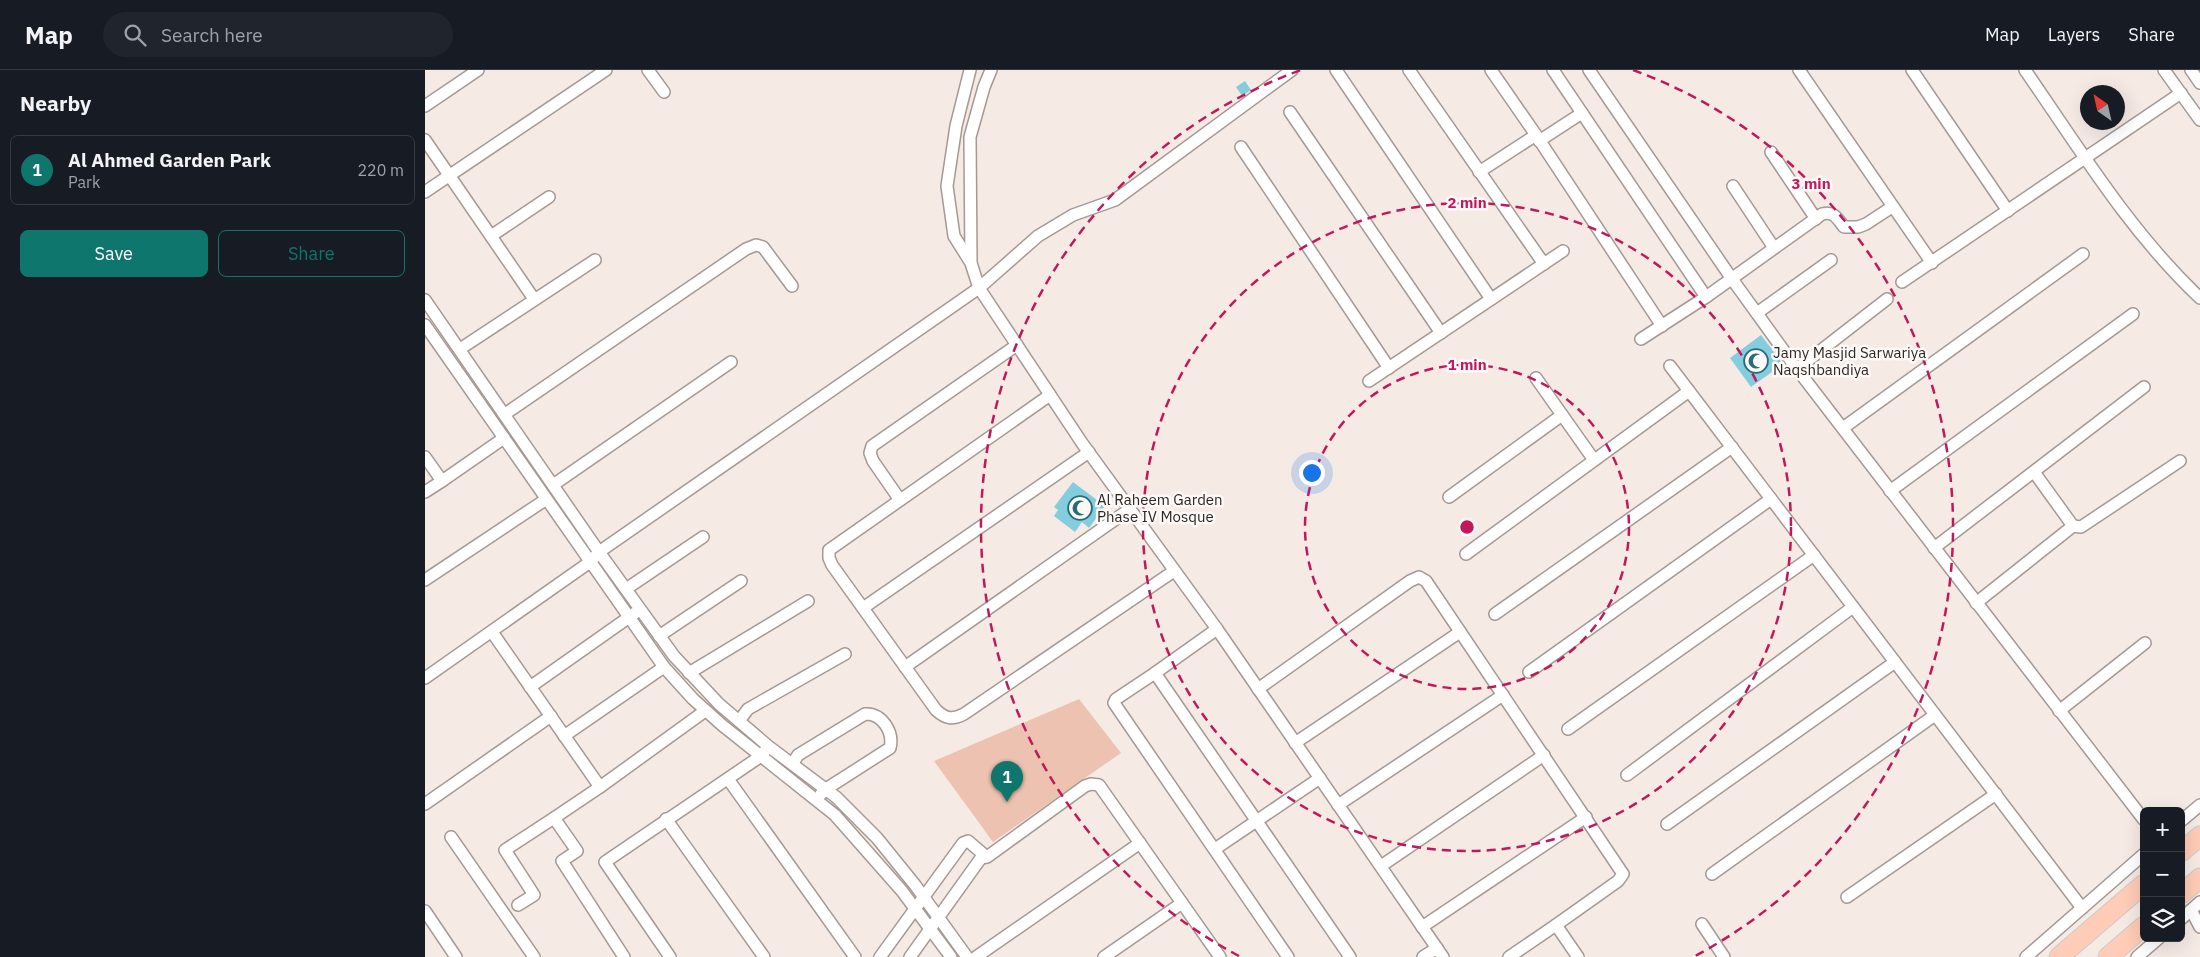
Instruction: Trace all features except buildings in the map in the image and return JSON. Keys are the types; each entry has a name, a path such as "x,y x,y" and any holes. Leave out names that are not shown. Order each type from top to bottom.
{"highway":[{"path":"2185,849 2200,836"},
{"path":"2185,891 2200,878"},
{"path":"2059,957 2140,887"},
{"path":"2108,957 2140,929"}],"street":[{"path":"425,106 478,70"},
{"path":"425,192 606,70"},
{"path":"648,70 664,92"},
{"path":"970,70 956,126 947,186 954,236 971,263 979,288 1089,452 1217,629 1440,952 1423,957"},
{"path":"971,263 970,137 984,86 991,70"},
{"path":"425,678 590,562 599,552 979,288 1037,236 1073,215 1115,200 1292,70"},
{"path":"1336,70 1491,299"},
{"path":"1409,70 1544,264"},
{"path":"1491,70 1662,326"},
{"path":"1553,70 1706,297"},
{"path":"1589,70 1732,279 1797,368 2140,815"},
{"path":"1799,70 1932,263"},
{"path":"1912,70 2009,211"},
{"path":"2025,70 2086,158 2096,176 2177,276 2200,298"},
{"path":"2164,70 2200,120"},
{"path":"2191,70 2200,83"},
{"path":"1902,282 2181,94"},
{"path":"1289,112 1441,333"},
{"path":"1479,172 1582,113"},
{"path":"425,140 534,299"},
{"path":"1241,147 1389,368"},
{"path":"1771,152 1816,218"},
{"path":"1733,186 1774,248"},
{"path":"491,236 549,197"},
{"path":"1641,338 1706,297 1816,218 1829,212 1835,214 1844,227 1858,227 1892,207"},
{"path":"505,414 746,249 756,245 763,247 792,286"},
{"path":"1369,381 1563,251"},
{"path":"1843,428 2083,254"},
{"path":"460,349 595,260"},
{"path":"1757,313 1831,260"},
{"path":"1797,368 1887,299"},
{"path":"425,300 599,552 659,636 689,673 768,746 826,789 877,838 940,918 967,957"},
{"path":"1891,491 2133,314"},
{"path":"425,325 545,500 664,667 705,711 835,815 915,908 951,957"},
{"path":"900,500 869,453 872,446 1017,345"},
{"path":"553,485 731,362"},
{"path":"1670,366 2082,908"},
{"path":"1536,378 1594,460"},
{"path":"1934,548 2144,387"},
{"path":"1466,554 1689,390"},
{"path":"1050,395 829,550 829,558 832,565 936,710 944,718 955,718 1174,571"},
{"path":"1449,497 1562,415"},
{"path":"425,492 504,438"},
{"path":"1495,614 1732,447"},
{"path":"863,608 1089,452"},
{"path":"425,457 442,481"},
{"path":"1976,602 2073,526 2081,527 2180,461"},
{"path":"2034,472 2073,526"},
{"path":"1529,672 1771,499"},
{"path":"425,580 545,500"},
{"path":"905,667 1130,509"},
{"path":"626,589 703,537"},
{"path":"1568,729 1814,555"},
{"path":"1258,690 1410,581 1419,577 1426,581 1586,816 1623,874 1618,881 1509,957"},
{"path":"659,636 741,581"},
{"path":"689,673 808,600"},
{"path":"1627,775 1853,607"},
{"path":"530,686 640,609"},
{"path":"1217,629 1116,699 1114,703 1288,957"},
{"path":"492,632 600,787"},
{"path":"1295,743 1461,632"},
{"path":"2059,711 2145,643"},
{"path":"739,721 748,709 845,654"},
{"path":"1667,824 1895,662"},
{"path":"564,736 664,667"},
{"path":"1155,673 1350,957"},
{"path":"1339,805 1503,695"},
{"path":"519,905 534,895 505,850 600,787 705,711"},
{"path":"793,763 798,755 865,714 875,714 880,718 890,734 890,748 826,789 817,800"},
{"path":"1712,874 1935,715"},
{"path":"425,804 551,716"},
{"path":"671,957 605,862 761,756 768,746"},
{"path":"1381,866 1544,755"},
{"path":"728,778 855,957"},
{"path":"1215,849 1320,778"},
{"path":"981,858 987,857 1091,784 1099,785 1220,957"},
{"path":"1847,897 1996,794"},
{"path":"2185,818 2200,805"},
{"path":"1423,927 1586,816"},
{"path":"554,818 577,851 562,862 624,957"},
{"path":"666,819 764,957"},
{"path":"451,838 534,957"},
{"path":"880,957 963,843 968,841 980,849 982,853 981,858 940,918 910,957"},
{"path":"976,957 1139,843"},
{"path":"2026,957 2140,857"},
{"path":"2185,915 2200,902"},
{"path":"1104,957 1182,903"},
{"path":"2191,910 2200,927"},
{"path":"425,911 456,957"},
{"path":"1702,924 1724,957"},
{"path":"1556,925 1578,957"},
{"path":"2137,957 2154,942"}],"shaded area":[{"path":"1079,699 1121,753 993,842 934,761"}],"place":[{"name":"Jamy Masjid Sarwariya Naqshbandiya","path":"1756,361"},
{"name":"Al Raheem Garden Phase IV Mosque","path":"1080,508"},
{"name":"Al Ahmed Garden Park","path":"1007,802"}]}
